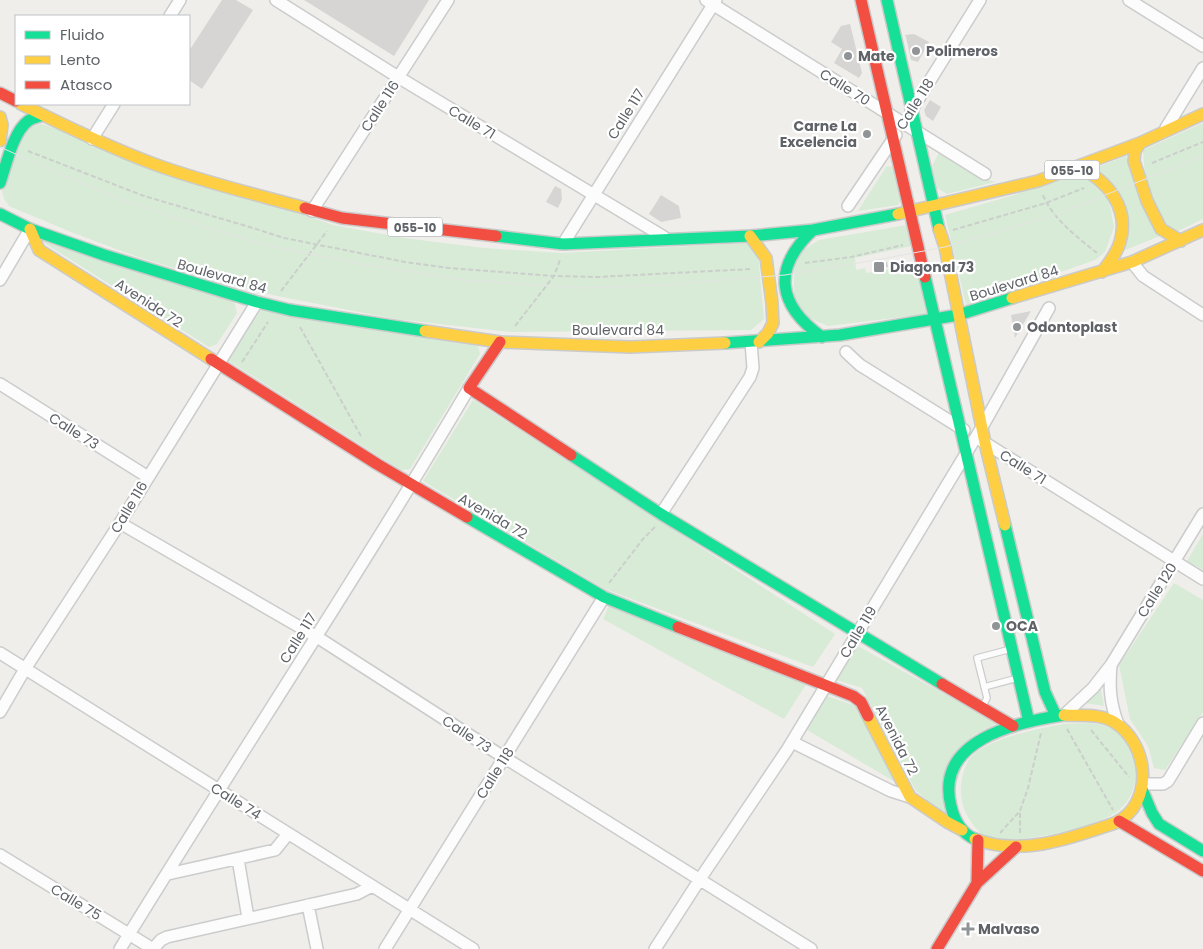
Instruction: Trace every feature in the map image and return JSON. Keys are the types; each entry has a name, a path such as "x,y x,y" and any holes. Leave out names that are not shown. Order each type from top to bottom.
{"main road":[{"path":"862,0 934,320 1029,722"},
{"path":"887,0 916,131 945,247 981,436 1045,692 1056,716"},
{"path":"0,93 15,100"},
{"name":"055-10","path":"23,105 92,139 170,170 312,211 342,218 563,244 750,236 813,230 910,212 1038,181 1079,168 1203,114"},
{"path":"0,183 25,124 31,119 43,115"},
{"path":"0,117 2,125 0,141"},
{"path":"1140,143 1135,151 1134,161 1147,201 1161,229 1181,241"},
{"path":"1079,168 1092,172 1103,180 1113,193 1120,210 1122,228 1120,240 1102,272"},
{"path":"1,212 30,229"},
{"name":"Boulevard 84","path":"30,229 161,274 290,310 500,342 630,347 755,342 822,337 934,320 958,315 1132,262 1203,230"},
{"name":"Avenida 72","path":"30,229 39,250 411,485 604,598 852,696 861,702 910,797 969,836 990,844 1016,848 1045,844 1119,821"},
{"path":"813,230 796,245 790,255 785,274 785,288 788,301 794,312 811,331 822,337"},
{"path":"750,236 766,258 772,303 772,323 768,333 755,342"},
{"name":"Calle 117","path":"469,388 500,342"},
{"path":"469,388 661,514 857,634 1013,726"},
{"path":"962,830 951,809 949,779 954,765 974,742 984,736 1013,726 1056,716 1096,716 1106,718 1118,724 1132,740 1139,755 1142,786 1152,813 1159,824 1203,851"},
{"path":"1142,786 1133,806 1119,821 1203,871"},
{"path":"977,883 978,840"},
{"path":"937,949 977,883 1016,848"}],"street":[{"path":"171,15 180,0"},
{"name":"Calle 71","path":"276,0 398,77 670,240"},
{"name":"Calle 116","path":"312,211 448,0"},
{"name":"Calle 118","path":"848,206 893,139 980,0"},
{"path":"1129,0 1203,46"},
{"name":"Calle 70","path":"711,1 985,174"},
{"name":"Calle 117","path":"563,244 711,1"},
{"path":"1163,132 1203,68"},
{"path":"92,139 113,105"},
{"path":"0,280 30,229"},
{"path":"1132,262 1143,276 1203,315"},
{"name":"Calle 116","path":"0,712 25,669 120,523 257,302"},
{"name":"Calle 119","path":"655,949 792,742 966,454 981,436 1049,308"},
{"path":"661,514 750,377 753,368 755,342"},
{"name":"Calle 71","path":"846,352 860,365 960,427 981,436 1203,579"},
{"name":"Calle 73","path":"0,384 148,477"},
{"name":"Calle 117","path":"120,949 317,637 469,388"},
{"name":"Calle 120","path":"1056,716 1093,688 1111,665 1203,514"},
{"name":"Calle 73","path":"120,523 317,637 505,758 811,949"},
{"name":"Calle 118","path":"386,949 604,598"},
{"name":"Calle 74","path":"0,653 473,949"},
{"name":"Calle 120","path":"1111,665 1109,686 1112,709 1118,724"},
{"path":"1142,786 1163,784 1168,781 1203,723"},
{"path":"792,742 891,790 910,797"},
{"path":"168,874 275,850 288,834"},
{"name":"Calle 75","path":"0,855 153,949"},
{"path":"238,858 248,918"},
{"path":"153,949 160,940 167,937 358,894 372,886"},
{"path":"308,905 317,949"}],"lane":[{"path":"982,709 987,698 977,658 1011,649"},
{"path":"984,687 1018,678"}],"path":[{"path":"1038,181 1046,203 1055,215 1082,241 1109,262"},
{"path":"500,342 523,317 554,276 563,244"},
{"path":"886,262 887,267 921,261"},
{"path":"300,327 362,439"},
{"path":"604,598 605,588 643,539 658,523 661,514"},
{"path":"1016,848 1020,839 1020,811 1028,788 1042,728 1056,716 1063,724 1119,821"},
{"path":"1085,724 1136,785 1142,786"},
{"path":"990,844 1020,811"}],"green space":[{"path":"1203,123 1203,219 1178,231 1169,231 1146,192 1143,150"},
{"path":"42,124 333,225 404,238 484,248 562,253 746,243 758,254 764,319 751,330 510,332 395,319 277,296 206,278 135,256 9,206 4,199 2,191 27,128"},
{"path":"939,153 983,178 995,182 947,194 937,188 932,166"},
{"path":"1126,156 1160,236 1125,250 1098,167"},
{"path":"892,166 903,195 898,205 858,211 886,167"},
{"path":"1072,174 1094,181 1109,200 1114,227 1105,252 1095,260 966,305 945,215 1014,195"},
{"path":"907,225 911,246 855,258 856,270 865,268 866,273 916,265 926,314 828,326 809,318 794,298 794,263 803,250 819,240"},
{"path":"38,239 234,301 237,313 217,344 209,347"},
{"path":"263,310 478,346 480,354 410,469 401,470 229,361 228,355 255,313"},
{"path":"473,400 835,634 813,667 605,589 423,481"},
{"path":"1203,534 1203,570 1187,561"},
{"path":"1174,583 1203,600 1203,712 1165,770 1154,768 1148,746 1130,719 1119,665"},
{"path":"609,605 807,683 784,719 603,619"},
{"path":"854,644 997,723 972,736 946,815 916,791 862,688 830,678"},
{"path":"1099,679 1104,706 1079,702"},
{"path":"824,695 856,706 897,783 802,727"},
{"path":"1088,723 1102,725 1115,731 1125,740 1132,752 1135,765 1132,792 1115,813 1074,830 1046,836 989,842 968,817 962,803 961,782 968,762 973,755 992,743 1029,731 1063,724"}],"building":[{"path":"222,0 236,0 253,10 202,89 190,81 190,49"},
{"path":"304,0 429,0 394,56"},
{"name":"Mate","path":"850,24 862,73 859,78 834,63 842,49 831,42 841,26"},
{"name":"Polimeros","path":"914,34 929,42 918,62 911,60 905,35"},
{"path":"930,100 941,107 933,121 926,116 924,110"},
{"path":"555,186 561,189 562,199 558,208 546,202"},
{"path":"661,195 679,206 681,218 661,222 649,214"},
{"name":"Odontoplast","path":"1031,311 1015,338 1011,315"}],"tram line":[{"path":"0,147 125,201 220,232 272,246 366,265 465,280 585,288 661,285 785,275 945,247 1055,215 1203,156"}],"traffic: fast":[{"path":"887,0 939,229"},
{"path":"0,183 18,133 28,121 43,115"},
{"path":"0,214 30,229 104,255 257,302 290,310 425,331"},
{"path":"496,236 563,244 750,236 813,230 898,214"},
{"path":"813,230 800,244 791,258 786,272 785,286 796,312 807,325 822,337"},
{"path":"925,277 1029,722"},
{"path":"725,343 840,335 958,315 1012,298"},
{"path":"571,455 661,514 942,684"},
{"path":"467,517 604,597 678,627"},
{"path":"1005,525 1045,692 1056,716"},
{"path":"975,839 962,830 952,811 949,783 955,765 967,750 984,738 1003,729 1064,715"},
{"path":"1142,789 1159,824 1203,851"}],"traffic: slow":[{"path":"23,105 103,143 154,164 210,182 305,208"},
{"path":"898,214 1038,181 1140,143 1203,114"},
{"path":"0,117 2,125 0,141"},
{"path":"1140,143 1135,151 1134,161 1147,201 1161,229 1181,241"},
{"path":"1079,167 1099,180 1107,188 1114,197 1122,218 1119,246 1113,258 1102,272"},
{"path":"30,229 39,250 211,359"},
{"path":"939,229 945,247 985,443 1005,525"},
{"path":"1012,298 1132,262 1203,230"},
{"path":"750,236 766,258 772,303 773,323 768,333 759,342"},
{"path":"425,331 500,342 630,347 725,343"},
{"path":"975,839 992,844 1010,846 1046,843 1115,823 1128,814 1137,802 1143,773 1135,744 1126,732 1114,722 1102,717 1064,715"},
{"path":"868,716 910,797 962,830"}],"traffic: jam":[{"path":"861,0 925,277"},
{"path":"0,93 15,100"},
{"path":"305,208 342,218 496,236"},
{"path":"500,342 469,388 571,455"},
{"path":"211,359 377,464 467,517"},
{"path":"678,627 853,696 861,702 868,716"},
{"path":"942,684 1013,726"},
{"path":"1119,821 1203,871"},
{"path":"977,883 978,840"},
{"path":"937,949 977,883 1016,847"}],"place":[{"name":"Polimeros","path":"916,51"},
{"name":"Mate","path":"848,56"},
{"name":"Carne La Excelencia","path":"867,134"},
{"name":"Diagonal 73","path":"879,267"},
{"name":"Odontoplast","path":"1017,327"},
{"name":"OCA","path":"996,626"},
{"name":"Malvaso","path":"968,929"}]}
